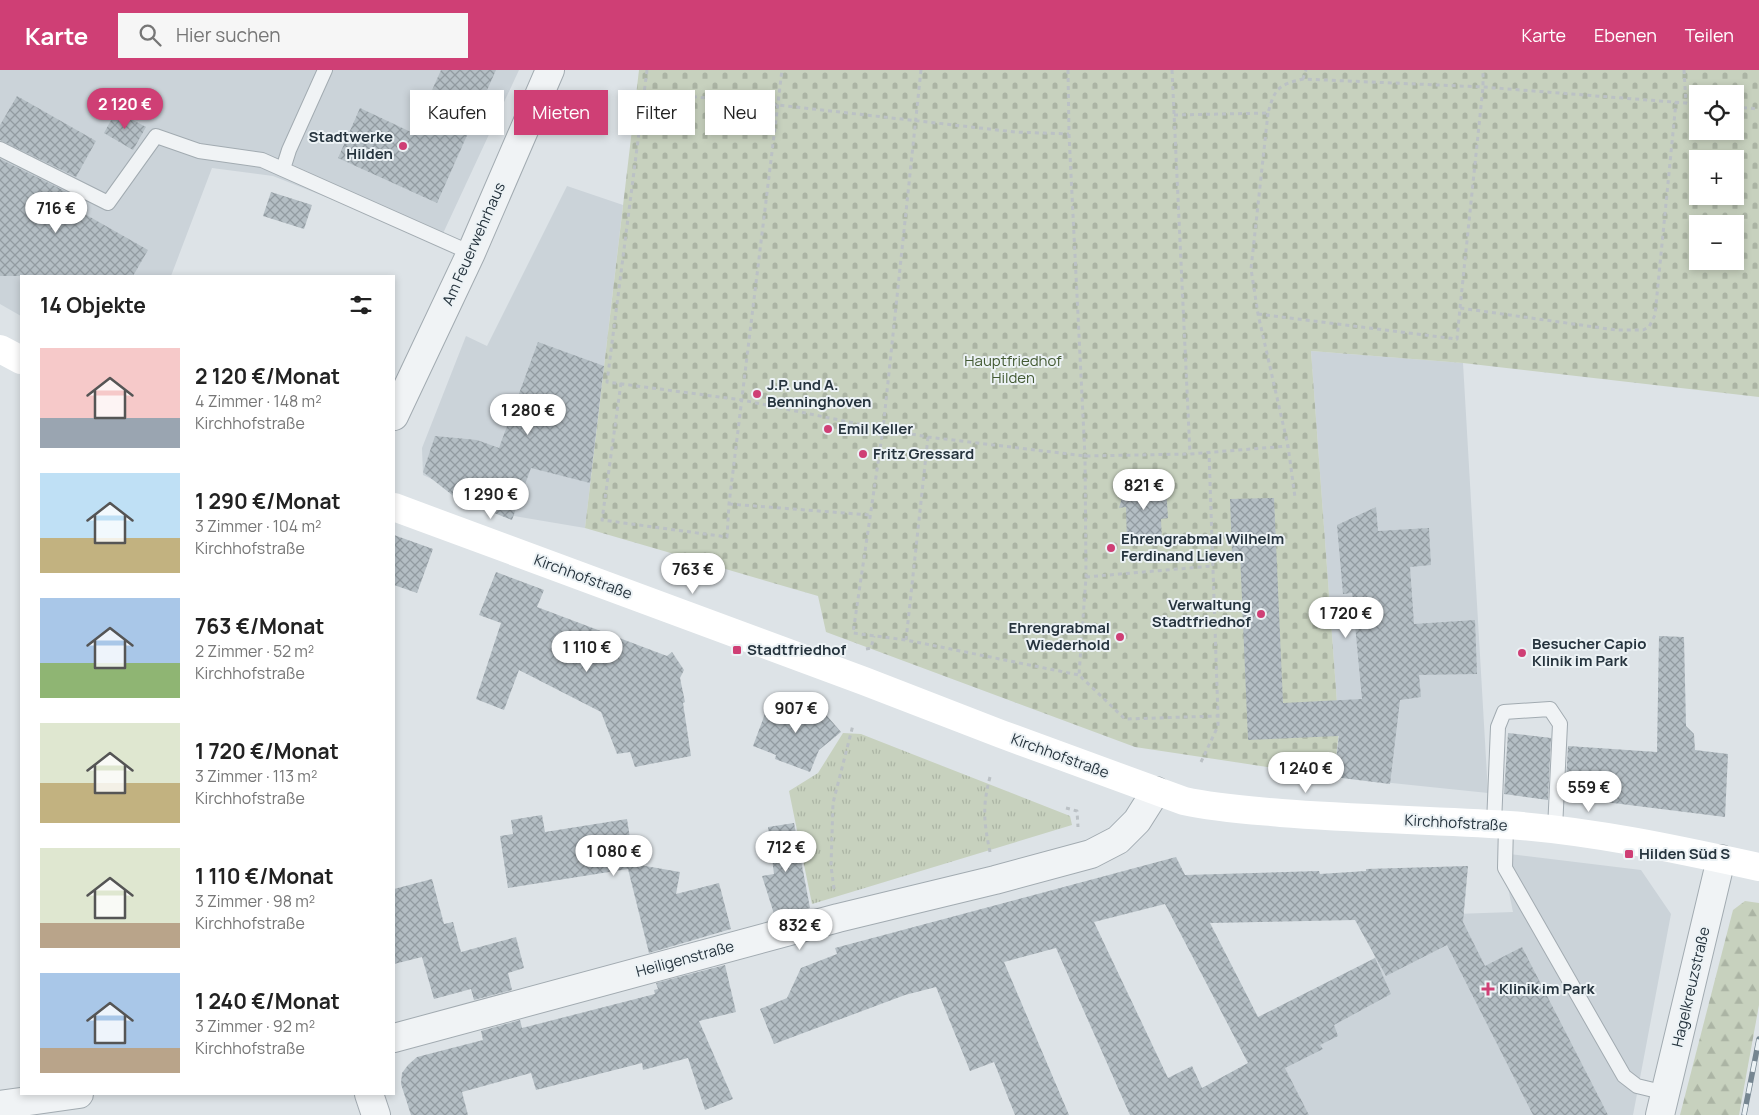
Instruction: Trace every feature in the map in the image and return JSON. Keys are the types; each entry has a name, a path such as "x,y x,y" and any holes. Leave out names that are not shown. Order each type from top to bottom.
{"main road":[{"path":"0,350 20,360"},
{"name":"Kirchhofstraße","path":"395,506 1184,801 1213,807 1324,816 1555,829 1632,841 1759,867"}],"street":[{"name":"Am Feuerwehrhaus","path":"395,414 471,253 550,70"},
{"name":"Heiligenstraße","path":"395,1038 828,921 1091,854 1118,840 1137,820 1156,791"},
{"name":"Hagelkreuzstraße","path":"1663,1104 1721,859"},
{"path":"0,1105 73,1095"},
{"path":"369,1095 376,1115"}],"lane":[{"path":"283,169 289,150 325,70"},
{"path":"0,149 108,203 156,136 199,151 262,160 471,253"},
{"path":"1555,829 1560,724 1550,709 1504,712 1498,727 1500,825 1505,868 1624,1076 1663,1104"}],"path":[{"path":"645,90 647,70"},
{"path":"621,384 602,520 727,537 782,70"},
{"path":"921,70 883,430 853,634 906,640 1079,675 1125,719 1218,716"},
{"path":"1068,70 1069,134 1085,456 1086,577 1079,675"},
{"path":"1172,70 1190,454"},
{"path":"1303,79 1306,70"},
{"path":"1258,314 1457,339 1484,87 1483,70"},
{"path":"1684,70 1686,103"},
{"path":"1295,497 1288,446 1258,314 1251,269 1268,113 1273,94 1286,83 1303,79 1484,87 1689,103"},
{"path":"695,97 1015,132 1069,134"},
{"path":"1460,308 1616,330 1643,330 1649,327 1655,315 1676,102"},
{"path":"1744,108 1759,109"},
{"path":"1174,115 1268,113"},
{"path":"639,135 607,382 742,400 883,430 928,437 1085,456 1190,454 1288,446"},
{"path":"906,640 928,437"},
{"path":"1201,762 1218,726 1209,452"},
{"path":"730,504 870,515"},
{"path":"1086,577 1212,566"},
{"path":"863,650 871,648 874,636"},
{"path":"834,892 831,866 833,803 853,725"},
{"path":"990,777 984,798 984,824 990,856"},
{"path":"1066,808 1077,811 1079,830"}],"shaded area":[{"path":"0,70 519,70 504,102 504,90 410,90 410,135 489,135 439,242 273,176 212,168 171,275 20,275 20,315 0,304"},
{"path":"567,186 623,205 585,528 514,516 423,475 422,448 466,336 487,346"},
{"path":"1311,351 1463,363 1488,793 1334,777 1339,730"},
{"name":"Klinik im Park","path":"1501,853 1641,870 1671,914 1633,1115 1309,1115 1261,1021 1375,958 1368,917 1513,912"}],"green space":[{"name":"Hauptfriedhof Hilden","path":"639,70 1759,70 1759,397 1463,363 1311,351 1339,730 1334,777 1135,747 826,632 818,596 585,528 631,135 695,135 695,90 637,90"},
{"path":"843,733 861,734 1070,816 1072,825 812,904 789,791 818,773"},
{"path":"1745,901 1759,903 1759,1005 1739,1115 1680,1115 1733,910"}],"building":[{"name":"Stadtwerke Hilden","path":"441,70 496,70 487,90 432,90"},
{"path":"17,96 96,141 76,177 0,140 0,125"},
{"name":"Stadtwerke Hilden","path":"360,108 410,132 410,135 467,135 437,203 338,158"},
{"path":"116,111 146,127 133,150 104,133"},
{"path":"0,159 67,192 62,201 148,250 134,275 0,276"},
{"path":"271,192 312,205 304,229 263,216"},
{"path":"538,342 604,366 590,483 531,468 512,520 456,498 423,472 435,436 477,440 499,448"},
{"path":"1143,472 1154,487 1166,487 1168,518 1161,519 1162,542 1127,544 1126,507 1119,508 1125,487"},
{"path":"1274,498 1283,703 1362,699 1352,593 1343,594 1337,525 1376,507 1378,531 1429,528 1431,565 1410,567 1414,624 1475,620 1477,674 1419,675 1421,697 1400,700 1390,784 1334,777 1339,736 1248,740 1240,553 1232,553 1230,499"},
{"path":"395,535 433,549 417,593 395,585"},
{"path":"496,572 544,590 537,607 667,656 672,652 684,670 680,678 685,702 683,703 691,756 635,767 630,752 617,754 601,712 519,670 504,710 476,699 501,623 479,615"},
{"path":"1659,636 1684,637 1686,726 1694,734 1695,750 1728,754 1725,817 1565,797 1568,746 1657,752"},
{"path":"815,702 841,732 819,750 810,772 775,759 776,755 753,746 766,711"},
{"path":"1508,733 1551,738 1548,800 1504,794"},
{"path":"542,815 545,832 627,819 634,864 680,872 676,894 719,883 731,929 649,953 628,869 508,888 500,836 513,834 511,820"},
{"path":"794,823 810,908 775,917 762,876 774,874 768,827"},
{"path":"1176,857 1185,875 1319,871 1320,874 1366,871 1366,869 1468,866 1463,922 1485,966 1522,947 1608,1115 1533,1115 1447,945 1386,976 1355,920 1210,923 1258,1017 1375,958 1391,994 1334,1025 1338,1036 1320,1045 1323,1049 1285,1068 1309,1115 1130,1115 1056,948 1004,962 1069,1115 1015,1115 994,1062 970,1071 936,987 905,995 774,1044 760,1009 787,998 801,968 837,954 835,948","holes":["1165,904 1248,1063 1202,1088 1192,1066 1168,1078 1094,922"]},
{"path":"432,879 444,924 453,922 461,952 516,937 524,968 508,973 512,990 474,1000 471,989 434,999 422,957 395,964 395,889"},
{"path":"725,965 736,1012 699,1021 733,1099 705,1110 688,1058 643,1070 642,1063 536,1090 531,1073 462,1092 468,1115 411,1115 401,1084 402,1073 417,1057 483,1040 481,1031 520,1020 522,1028 655,994 654,990 658,989 656,983"}],"railway":[{"path":"1744,1115 1759,1039"}],"place":[{"name":"Stadtwerke Hilden","path":"403,146"},
{"name":"J.P. und A. Benninghoven","path":"757,394"},
{"name":"Emil Keller","path":"828,429"},
{"name":"Fritz Gressard","path":"863,454"},
{"name":"Ehrengrabmal Wilhelm Ferdinand Lieven","path":"1111,548"},
{"name":"Verwaltung Stadtfriedhof","path":"1261,614"},
{"name":"Ehrengrabmal Wiederhold","path":"1120,637"},
{"name":"Stadtfriedhof","path":"737,650"},
{"name":"Besucher Capio Klinik im Park","path":"1522,653"},
{"name":"Hilden Süd S","path":"1629,854"},
{"name":"Klinik im Park","path":"1488,989"}]}
